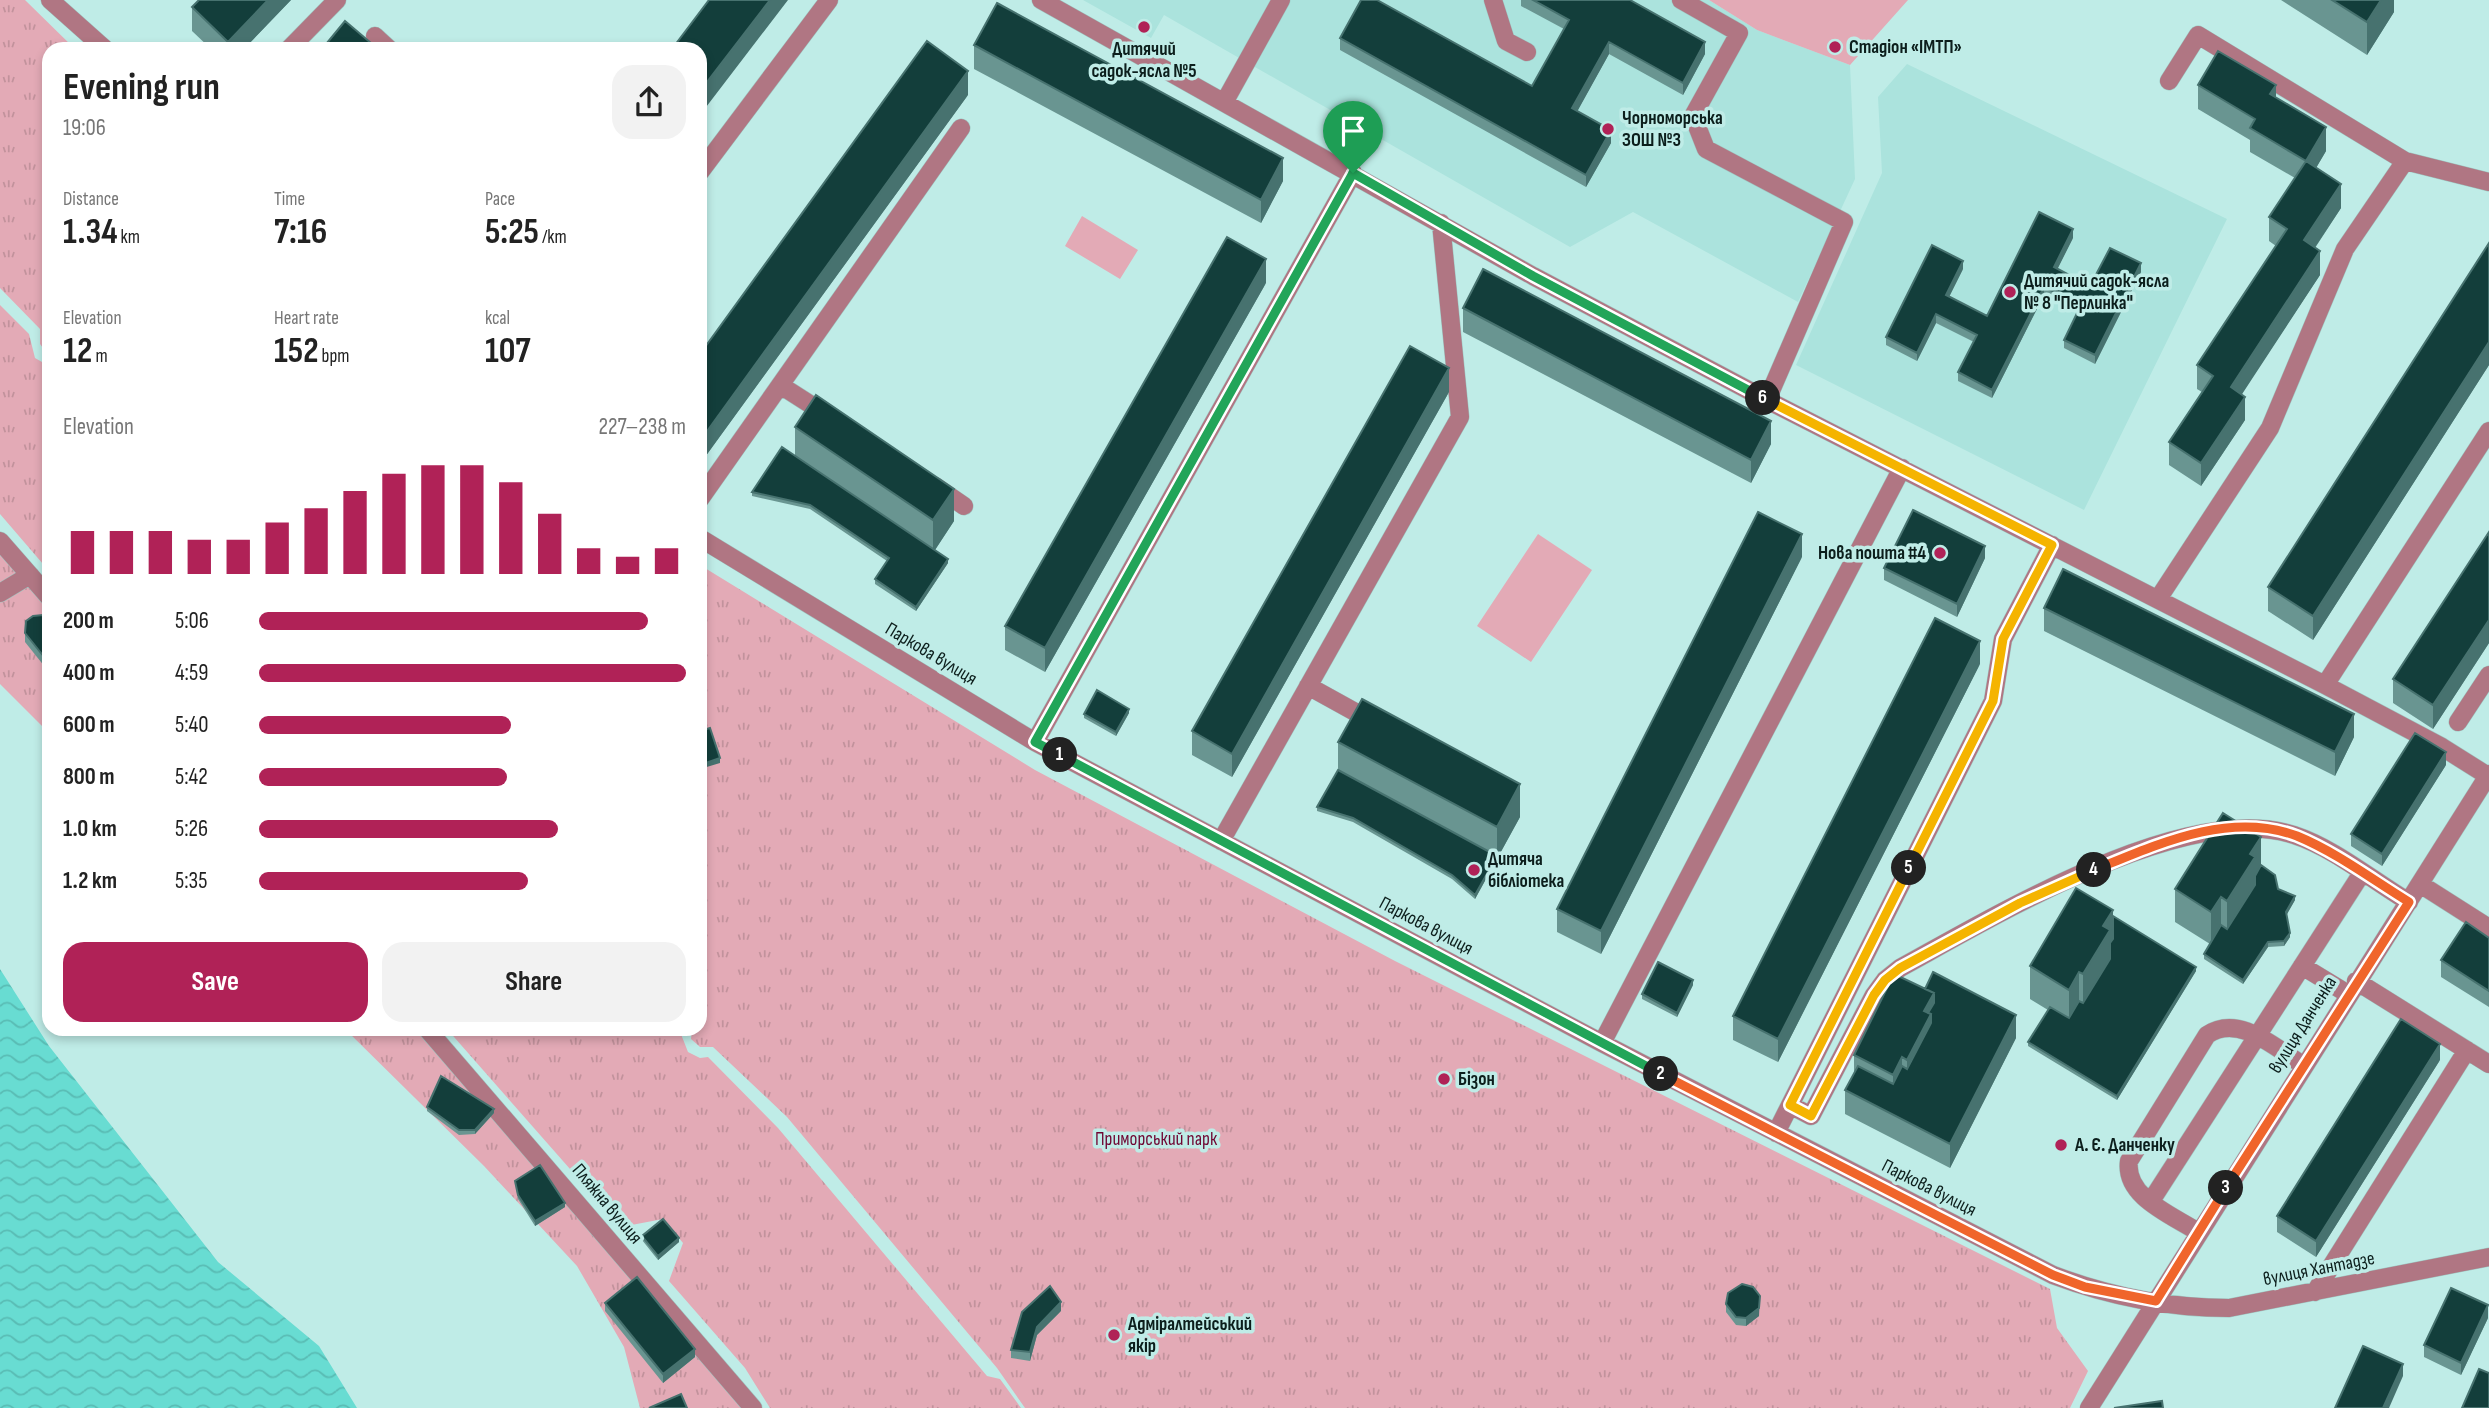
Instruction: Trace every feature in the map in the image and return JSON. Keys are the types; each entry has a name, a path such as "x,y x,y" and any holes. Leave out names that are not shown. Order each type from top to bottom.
{"street":[{"path":"50,0 97,42"},
{"path":"296,42 337,0"},
{"path":"707,163 829,0"},
{"path":"1041,0 1441,223 1767,400 2325,685 2442,747 2488,775"},
{"path":"1225,101 1281,0"},
{"path":"1493,0 1506,41 1527,52"},
{"path":"1681,0 1739,33 1693,116 1706,149 1844,222 1767,400"},
{"path":"2169,81 2198,35 2405,161 2488,178"},
{"path":"375,36 381,42"},
{"path":"707,489 961,128"},
{"path":"2158,599 2270,428 2345,249 2405,161"},
{"path":"1035,742 1353,173"},
{"path":"1221,841 1460,417 1441,223"},
{"path":"780,385 849,430"},
{"path":"2325,685 2489,431"},
{"path":"1602,1043 1902,468"},
{"path":"918,475 964,506"},
{"path":"0,541 42,589"},
{"name":"Паркова вулиця","path":"707,542 1035,742 1602,1043 2053,1275 2085,1287 2156,1301"},
{"path":"1776,1133 1993,701 2003,639 2052,545"},
{"path":"0,593 30,575"},
{"path":"2458,722 2489,675"},
{"path":"1308,686 1390,731"},
{"name":"вулиця Данченка","path":"2089,1408 2488,775"},
{"path":"1790,1105 1811,1116 1874,995 1885,980 1900,968 2020,903 2142,851 2195,833 2274,831 2314,844 2409,902"},
{"path":"2151,1201 2362,873"},
{"path":"2420,884 2489,928"},
{"path":"2302,966 2352,988 2489,1064"},
{"path":"2198,1232 2151,1201 2130,1182 2127,1173 2129,1161 2207,1035 2218,1028 2230,1026 2257,1036 2303,1065"},
{"name":"Пляжна вулиця","path":"433,1036 753,1408"},
{"path":"2315,1292 2468,1050"},
{"name":"вулиця Хантадзе","path":"2156,1301 2229,1308 2489,1256"}],"shaded area":[{"name":"Чорноморська ЗОШ №3","path":"1083,0 1709,0 1757,30 1850,65 1855,179 1798,302 1633,212 1570,247 1164,15 1151,38"},
{"name":"Дитячий садок-ясла № 8 \"Перлинка\"","path":"1907,64 2227,219 2084,510 1796,365 1882,173 1878,97"}],"green space":[{"path":"0,0 25,0 68,42 42,42 42,347 40,329 0,288"},
{"name":"Стадіон «ІМТП»","path":"1709,0 1908,0 1850,65 1757,30"},
{"path":"1082,216 1138,250 1120,279 1065,246"},
{"path":"0,305 29,334 35,358 42,362 42,563 0,514"},
{"path":"1538,534 1592,570 1531,662 1477,626"},
{"path":"0,551 42,599 42,726 0,684"},
{"name":"Приморський парк","path":"707,569 1035,770 1395,961 2050,1289 2057,1328 2088,1371 2070,1408 1025,1408 997,1368 787,1117 713,1047 700,1047 691,1036 707,1036"},
{"path":"352,1036 424,1036 741,1408 640,1408 624,1347 577,1266 484,1166"},
{"path":"453,1036 682,1036 688,1052 700,1058 708,1057 778,1128 987,1376 1000,1379 1021,1408 770,1408 745,1368 669,1281 683,1243 663,1219 621,1227"}],"water":[{"path":"0,969 49,1046 218,1262 319,1346 357,1408 0,1408"}],"building":[{"path":"199,0 268,0 228,42 192,7"},
{"path":"709,0 770,0 707,82 707,42 677,42"},
{"path":"1361,0 1377,0 1532,86 1569,20 1533,0 1630,0 1705,42 1683,83 1609,42 1572,108 1611,130 1586,175 1340,38"},
{"path":"2332,0 2381,0 2367,22"},
{"path":"997,3 1283,158 1261,200 974,45"},
{"path":"345,21 370,42 328,42"},
{"path":"927,41 968,71 707,431 707,344"},
{"path":"2218,51 2276,85 2270,94 2326,127 2306,161 2250,128 2255,119 2198,85"},
{"path":"2306,161 2341,184 2304,240 2320,251 2231,387 2245,397 2201,463 2169,442 2213,376 2197,365 2287,229 2269,217"},
{"path":"2039,212 2073,229 2054,267 2090,286 2110,248 2141,263 2095,355 2064,340 2081,305 2044,287 1992,390 1958,372 1977,335 1936,314 1917,353 1886,337 1932,245 1963,261 1946,295 1987,316"},
{"path":"1227,237 1266,259 1045,648 1005,626"},
{"path":"2489,243 2489,342 2313,616 2268,587"},
{"path":"1483,269 1771,421 1751,460 1463,308"},
{"path":"1410,346 1449,368 1232,754 1192,731"},
{"path":"816,395 954,489 933,520 795,427"},
{"path":"782,447 948,559 916,607 875,579 889,558 810,505 752,492"},
{"path":"1913,510 1985,546 1957,604 1884,568"},
{"path":"1758,512 1802,534 1601,931 1557,909"},
{"path":"2489,532 2489,620 2433,705 2393,679"},
{"path":"2063,569 2354,714 2335,752 2044,608"},
{"path":"42,615 42,654 25,633 26,621 33,616"},
{"path":"1935,618 1980,641 1778,1039 1733,1016"},
{"path":"1097,690 1129,709 1116,732 1084,714"},
{"path":"1362,699 1520,784 1497,827 1338,742"},
{"path":"710,728 720,758 707,763 707,729"},
{"path":"2415,733 2446,752 2382,854 2351,834"},
{"path":"1338,770 1497,856 1475,895 1452,875 1353,818 1317,807"},
{"path":"2223,813 2261,837 2250,854 2255,857 2227,901 2221,897 2211,912 2175,889"},
{"path":"2261,865 2275,875 2278,889 2295,896 2286,912 2290,933 2284,941 2268,942 2243,980 2204,954 2221,925 2227,929 2255,885 2255,876"},
{"path":"2076,888 2113,910 2103,926 2110,930 2083,974 2079,972 2069,990 2030,966"},
{"path":"2113,916 2196,967 2117,1096 2028,1042 2050,1007 2069,1018 2079,1001 2083,1003 2110,959"},
{"path":"2466,922 2489,938 2489,991 2441,960"},
{"path":"1658,962 1693,980 1677,1013 1642,994"},
{"path":"1933,972 2016,1015 1950,1144 1845,1090 1858,1066 1893,1084 1902,1066 1907,1069 1931,1023 1931,1014 1928,1013 1934,1003 1934,993 1925,989"},
{"path":"1894,974 1934,993 1924,1011 1931,1014 1907,1060 1902,1057 1893,1075 1854,1055"},
{"path":"2401,1019 2440,1044 2316,1241 2277,1216"},
{"path":"441,1076 494,1109 475,1130 459,1130 427,1107"},
{"path":"540,1165 565,1203 535,1221 518,1195 515,1181"},
{"path":"663,1219 679,1238 658,1256 642,1236"},
{"path":"637,1277 695,1349 663,1374 605,1303"},
{"path":"1742,1284 1753,1287 1760,1296 1759,1308 1746,1318 1736,1317 1726,1304 1728,1293"},
{"path":"1050,1286 1061,1302 1037,1327 1030,1352 1011,1350 1022,1312"},
{"path":"2451,1288 2488,1305 2461,1363 2424,1345"},
{"path":"2363,1346 2403,1364 2383,1408 2335,1408"},
{"path":"2479,1369 2489,1373 2489,1408 2462,1408"},
{"path":"681,1394 687,1408 649,1408"},
{"path":"2162,1401 2163,1408 2114,1408"}],"place":[{"name":"Дитячий садок-ясла №5","path":"1144,27"},
{"name":"Стадіон «ІМТП»","path":"1835,47"},
{"name":"Чорноморська ЗОШ №3","path":"1608,129"},
{"name":"Дитячий садок-ясла № 8 \"Перлинка\"","path":"2010,292"},
{"name":"Нова пошта #4","path":"1940,553"},
{"name":"Дитяча бібліотека","path":"1474,870"},
{"name":"Бізон","path":"1444,1079"},
{"name":"А. Є. Данченку","path":"2061,1145"},
{"name":"Адміралтейський якір","path":"1114,1335"}],"route":[{"path":"1353,173 1533,276 1767,400 2052,545 2003,639 1993,701 1790,1105 1811,1116 1874,995 1885,980 1900,968 2049,889 2175,838 2216,830 2255,829 2294,835 2314,844 2409,902 2356,981 2156,1301 2085,1287 2053,1275 1602,1043 1035,742 1353,173"}]}
